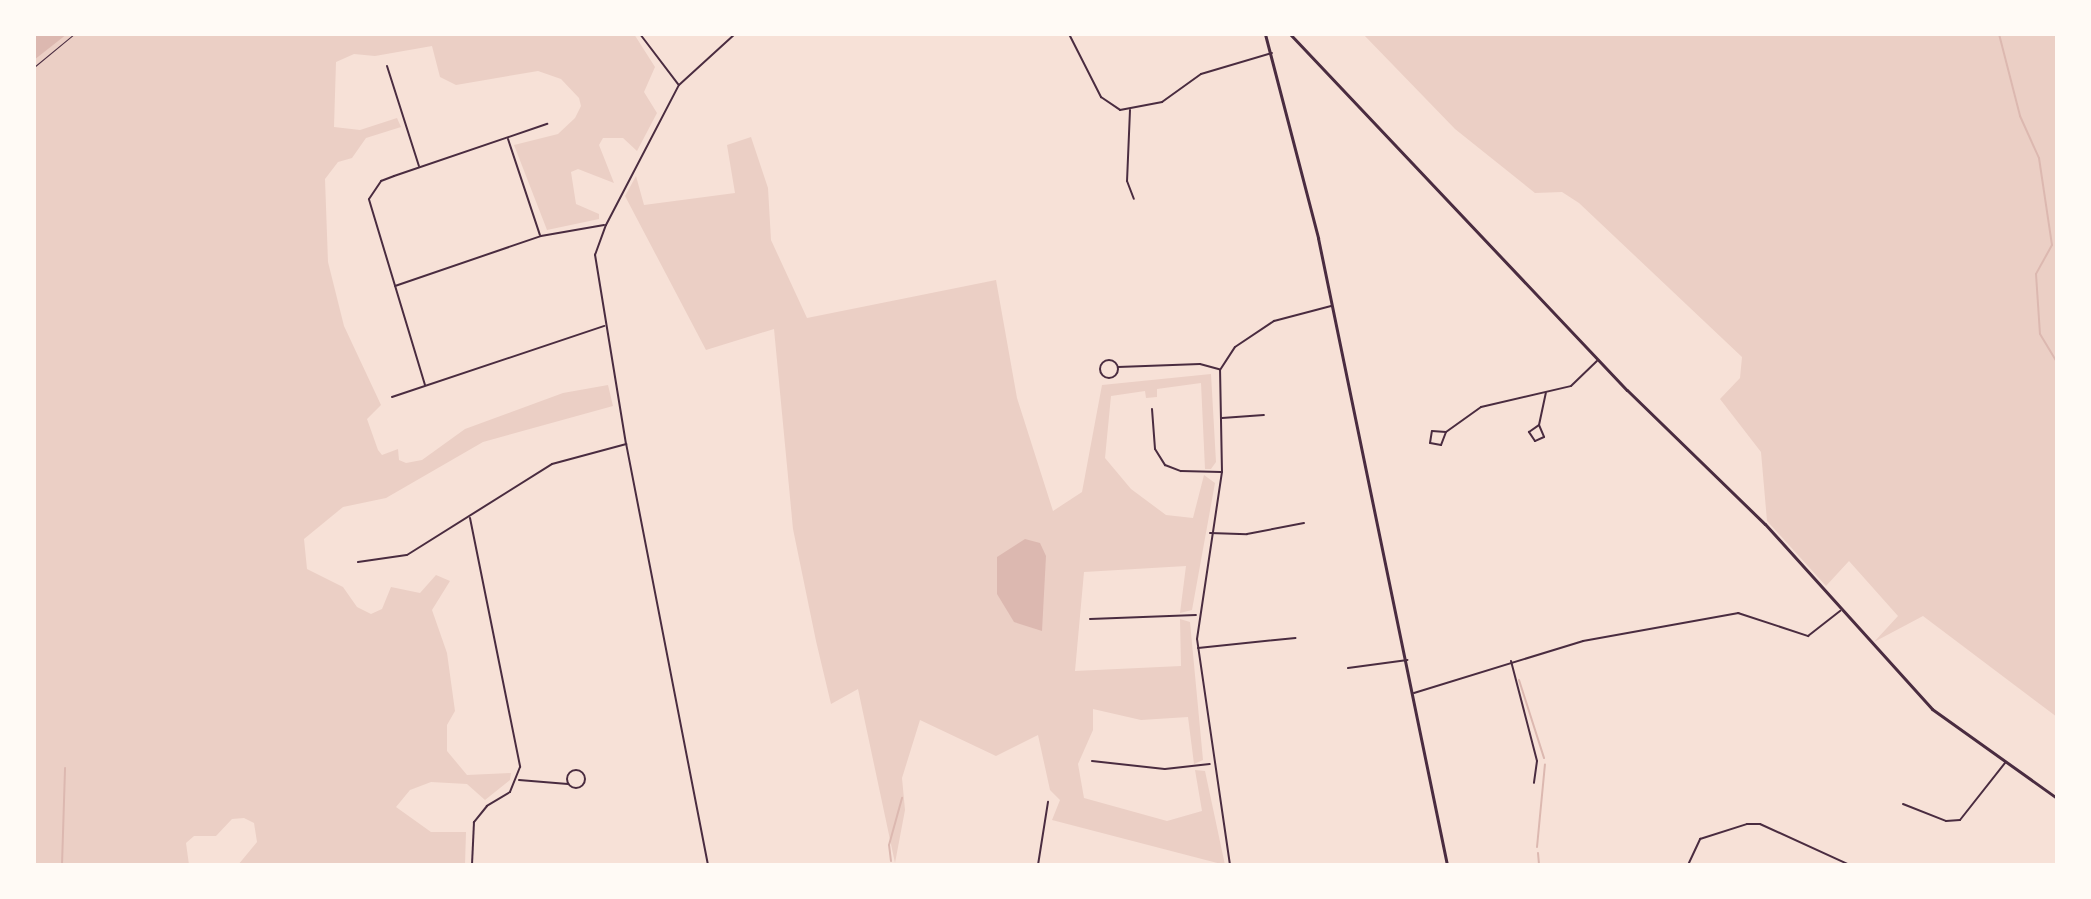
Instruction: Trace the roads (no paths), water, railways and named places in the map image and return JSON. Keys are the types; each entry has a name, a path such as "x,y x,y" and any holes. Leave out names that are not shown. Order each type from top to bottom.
{"street":[{"path":"640,34 679,85"},
{"path":"708,865 626,444 595,255 606,225 679,85 735,34"},
{"path":"1069,34 1101,97 1112,107 1130,110 1162,102 1201,74 1272,53"},
{"path":"1265,34 1332,306 1447,865"},
{"path":"1290,34 1598,360 1765,524 1840,611 1932,709 2057,798"},
{"path":"387,66 420,167"},
{"path":"1130,110 1127,181 1134,199"},
{"path":"425,385 369,199 381,181 547,124"},
{"path":"508,139 541,236"},
{"path":"394,286 541,236 606,225"},
{"path":"1230,865 1212,764 1197,648 1198,615 1209,533 1222,472 1220,370 1235,347 1274,321 1332,306"},
{"path":"392,397 605,326"},
{"path":"1446,432 1432,431 1430,443 1441,445 1446,432 1481,407 1571,386 1598,360"},
{"path":"1118,367 1111,378 1100,371 1107,361 1118,367 1203,364 1220,370"},
{"path":"1539,425 1546,393"},
{"path":"1152,409 1155,449 1165,465 1181,471 1222,472"},
{"path":"1221,418 1264,415"},
{"path":"358,562 407,555 552,464 626,444"},
{"path":"470,518 518,780"},
{"path":"1209,533 1247,534 1304,523"},
{"path":"1413,694 1568,644 1733,614 1756,616 1802,636 1817,632 1840,611"},
{"path":"1090,619 1198,615"},
{"path":"1197,648 1295,638"},
{"path":"1348,668 1407,660"},
{"path":"1511,660 1537,761 1534,783"},
{"path":"1092,761 1165,769 1212,764"},
{"path":"1903,804 1946,821 1960,820 2005,763"},
{"path":"472,865 474,822 518,780 568,784 580,788 584,774 571,771 568,784"},
{"path":"1038,865 1048,802"},
{"path":"1688,865 1700,839 1747,824 1760,824 1850,865"}],"waterway":[{"path":"1999,34 2020,116 2039,158 2052,245 2036,274 2040,334 2057,362"},
{"path":"1519,680 1544,758"},
{"path":"1537,847 1545,764"},
{"path":"62,865 65,768"},
{"path":"891,861 889,845 902,798"},
{"path":"1538,853 1539,865"}]}
